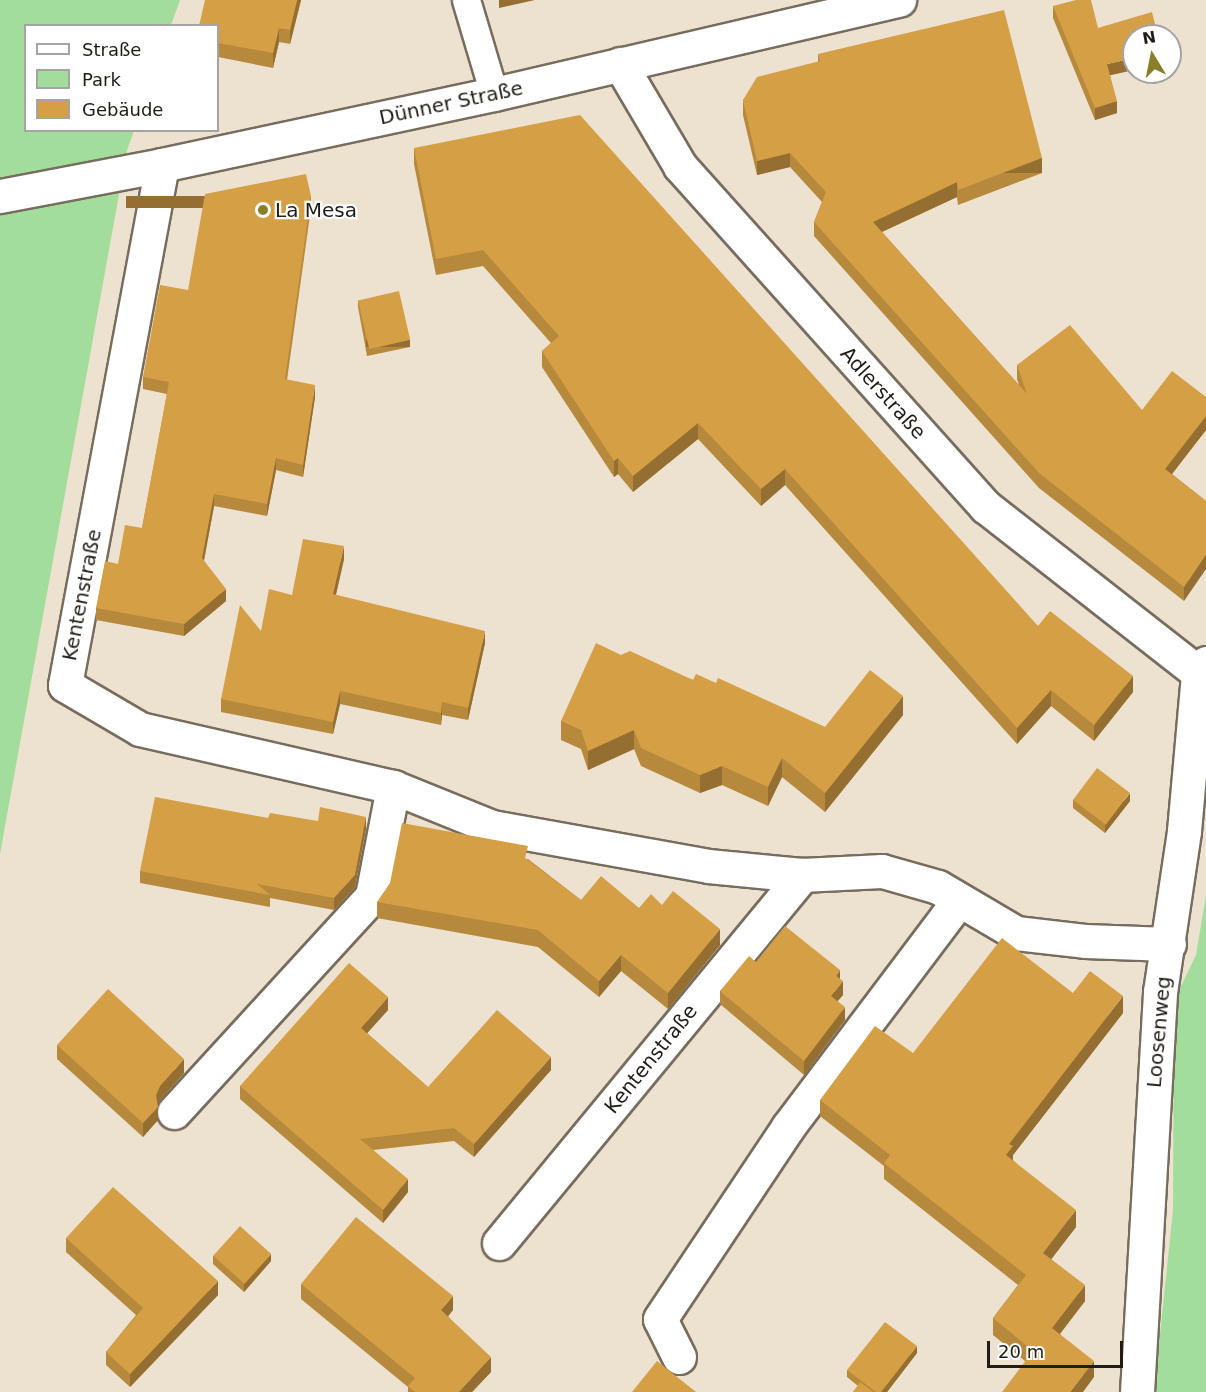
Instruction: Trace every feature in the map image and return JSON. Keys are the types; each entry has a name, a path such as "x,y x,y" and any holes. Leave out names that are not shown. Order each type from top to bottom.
{"street":[{"name":"Dünner Straße","path":"0,195 162,165 494,94 899,0"},
{"name":"Adlerstraße","path":"620,64 680,165 986,507 1203,672"},
{"name":"Kentenstraße","path":"162,165 65,685 140,729 393,787 492,827 708,866 802,875 882,871 938,887 958,901 1016,933 1085,941 1169,944"},
{"name":"Loosenweg","path":"1137,1392 1160,992 1169,944 1203,672"},
{"path":"174,1112 372,896 393,787"},
{"name":"Kentenstraße","path":"500,1243 802,875"},
{"path":"679,1357 660,1319 788,1127 958,901"}],"lane":[{"path":"466,0 494,94"}],"green space":[{"path":"0,0 180,0 171,24 24,24 24,132 134,132 127,150 0,854"},
{"path":"1206,895 1206,1392 1154,1392 1173,1210 1174,1001 1196,955"}],"building":[{"path":"205,0 297,0 290,30 279,28 273,53 219,43 219,24 199,24"},
{"path":"1076,0 1091,0 1098,28 1152,12 1155,24 1122,24 1122,61 1107,64 1117,101 1095,108 1053,6"},
{"path":"1004,10 1042,158 958,190 957,182 873,222 1027,394 1017,365 1070,325 1142,410 1172,371 1206,397 1206,416 1165,469 1206,501 1206,554 1184,587 1039,473 814,222 826,192 790,153 757,161 743,100 757,77 820,61 818,54"},
{"path":"580,115 1038,626 1050,611 1133,676 1094,725 1051,690 1017,728 785,469 761,489 698,423 633,476 618,458 614,461 542,351 559,336 483,250 436,259 414,148"},
{"path":"306,174 311,196 285,379 315,385 303,465 276,458 267,504 214,494 202,558 226,589 184,624 96,608 105,561 118,564 125,525 142,528 169,382 143,377 160,285 188,290 205,194"},
{"path":"399,291 410,340 369,349 358,300"},
{"path":"303,539 344,546 333,594 485,631 468,708 442,702 441,713 340,691 333,722 221,699 240,605 261,631 269,589 292,595"},
{"path":"596,643 621,655 630,651 693,680 696,674 716,683 718,678 825,727 870,670 903,696 825,793 782,758 768,787 722,766 700,775 641,748 634,730 588,751 581,730 561,721"},
{"path":"1097,768 1130,793 1106,825 1073,800"},
{"path":"155,797 268,818 270,813 318,821 320,807 366,817 355,875 334,898 257,884 270,895 140,871"},
{"path":"402,823 528,846 525,858 581,900 601,876 639,908 651,894 662,905 673,891 720,929 668,993 621,955 599,981 538,930 377,902 390,883"},
{"path":"785,926 840,970 836,976 843,981 831,996 845,1007 804,1061 720,991 749,956 756,962"},
{"path":"1002,938 1073,993 1090,971 1123,996 1009,1144 1013,1146 1006,1155 1076,1210 1043,1253 1085,1285 1052,1328 1094,1361 1070,1392 1002,1392 1033,1351 993,1318 1026,1275 884,1163 890,1155 820,1100 875,1026 913,1053"},
{"path":"349,963 388,997 361,1028 428,1087 497,1010 551,1057 474,1144 454,1128 360,1139 408,1179 383,1210 240,1086"},
{"path":"108,989 184,1059 160,1086 156,1095 158,1107 143,1123 57,1045"},
{"path":"113,1187 218,1281 130,1374 106,1352 143,1308 66,1238"},
{"path":"356,1217 453,1296 441,1310 491,1357 459,1392 415,1392 408,1386 415,1378 301,1284"},
{"path":"240,1226 271,1254 244,1284 213,1256"},
{"path":"885,1322 917,1346 881,1392 876,1392 847,1370"},
{"path":"657,1361 696,1392 632,1392"},
{"path":"860,1382 873,1392 853,1392"}],"place":[{"name":"La Mesa","path":"263,210"}]}
